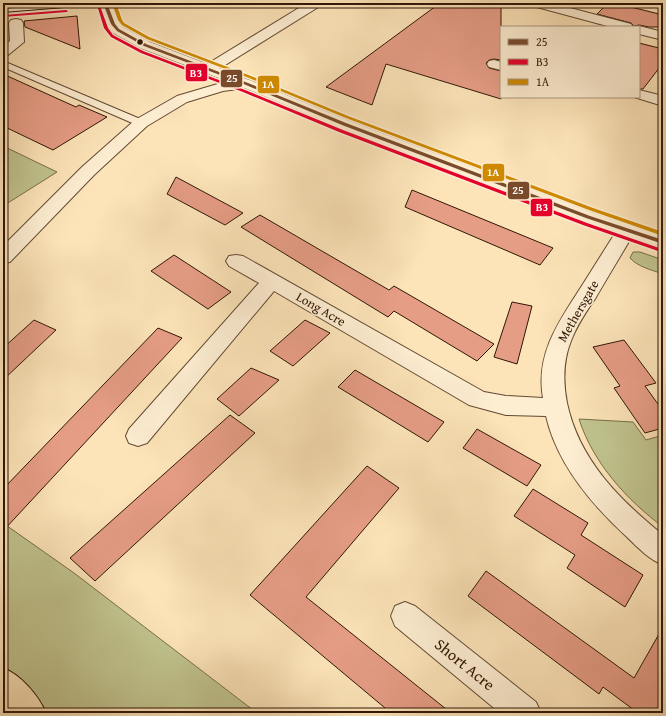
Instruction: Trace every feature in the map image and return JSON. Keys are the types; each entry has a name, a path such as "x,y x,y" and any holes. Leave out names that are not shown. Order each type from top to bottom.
{"main road":[{"path":"3,683 30,713"}],"street":[{"path":"3,8 65,3"},
{"path":"105,3 113,24 125,35 146,45 247,84 344,124 626,231 663,242"},
{"path":"209,69 316,3"},
{"path":"537,3 588,11 620,26"},
{"path":"3,52 17,42 16,23"},
{"path":"640,30 663,36"},
{"path":"3,257 93,166 140,123 182,99 221,87 247,84"},
{"path":"640,94 663,101"},
{"name":"Methersgate","path":"626,231 574,313 560,339 556,350 553,378 556,407 563,434 574,457 589,480 633,527 663,552"},
{"name":"Long Acre","path":"236,261 477,399 492,405 556,407"},
{"path":"138,436 272,282"},
{"name":"Short Acre","path":"405,616 525,713"}],"lane":[{"path":"3,64 140,123"}],"green space":[{"path":"3,146 57,172 3,206"},
{"path":"633,252 640,252 663,260 663,274 637,264 630,258"},
{"path":"579,419 633,422 646,440 663,435 663,527 624,493 602,465 585,435"},
{"path":"3,523 74,573 257,713 48,713 3,664"}],"building":[{"path":"440,3 487,3 501,7 500,60 489,60 486,63 489,68 500,71 501,99 386,64 372,105 326,87"},
{"path":"608,3 615,3 663,15 663,27 634,26 631,23 597,14"},
{"path":"77,16 80,49 25,27 24,21"},
{"path":"640,43 663,49 663,63 643,89 640,89"},
{"path":"3,74 76,107 79,105 107,117 53,150 3,126"},
{"path":"176,177 243,213 225,225 167,194"},
{"path":"412,190 553,248 540,265 405,207"},
{"path":"260,215 389,290 394,286 494,344 477,361 394,311 388,317 241,227"},
{"path":"174,255 231,292 208,309 151,271"},
{"path":"512,302 532,306 517,364 494,357"},
{"path":"34,320 56,330 3,380 3,348"},
{"path":"305,320 330,333 293,366 270,351"},
{"path":"158,328 182,338 3,531 3,489"},
{"path":"624,340 656,383 645,386 663,411 663,428 645,433 614,388 620,386 593,347"},
{"path":"251,368 279,380 239,416 217,399"},
{"path":"355,370 444,422 428,442 338,387"},
{"path":"230,415 255,433 95,581 70,558"},
{"path":"477,429 541,465 527,486 463,448"},
{"path":"367,466 399,488 306,597 451,713 391,713 250,595"},
{"path":"533,489 588,523 581,535 643,575 625,607 567,568 575,555 514,516"},
{"path":"486,571 634,678 663,627 663,713 638,713 603,687 599,694 468,596"}],"transit line":[{"name":"25","path":"3,8 65,3"},
{"name":"25","path":"105,3 113,24 118,30 145,45 247,84 344,124 588,217 663,242"},
{"name":"1A","path":"114,3 123,24 148,38 250,77 347,117 591,209 663,234"},
{"name":"B3","path":"98,6 106,28 112,36 142,52 244,91 341,131 585,224 660,250"},
{"name":"B3","path":"4,16 66,11"}]}
